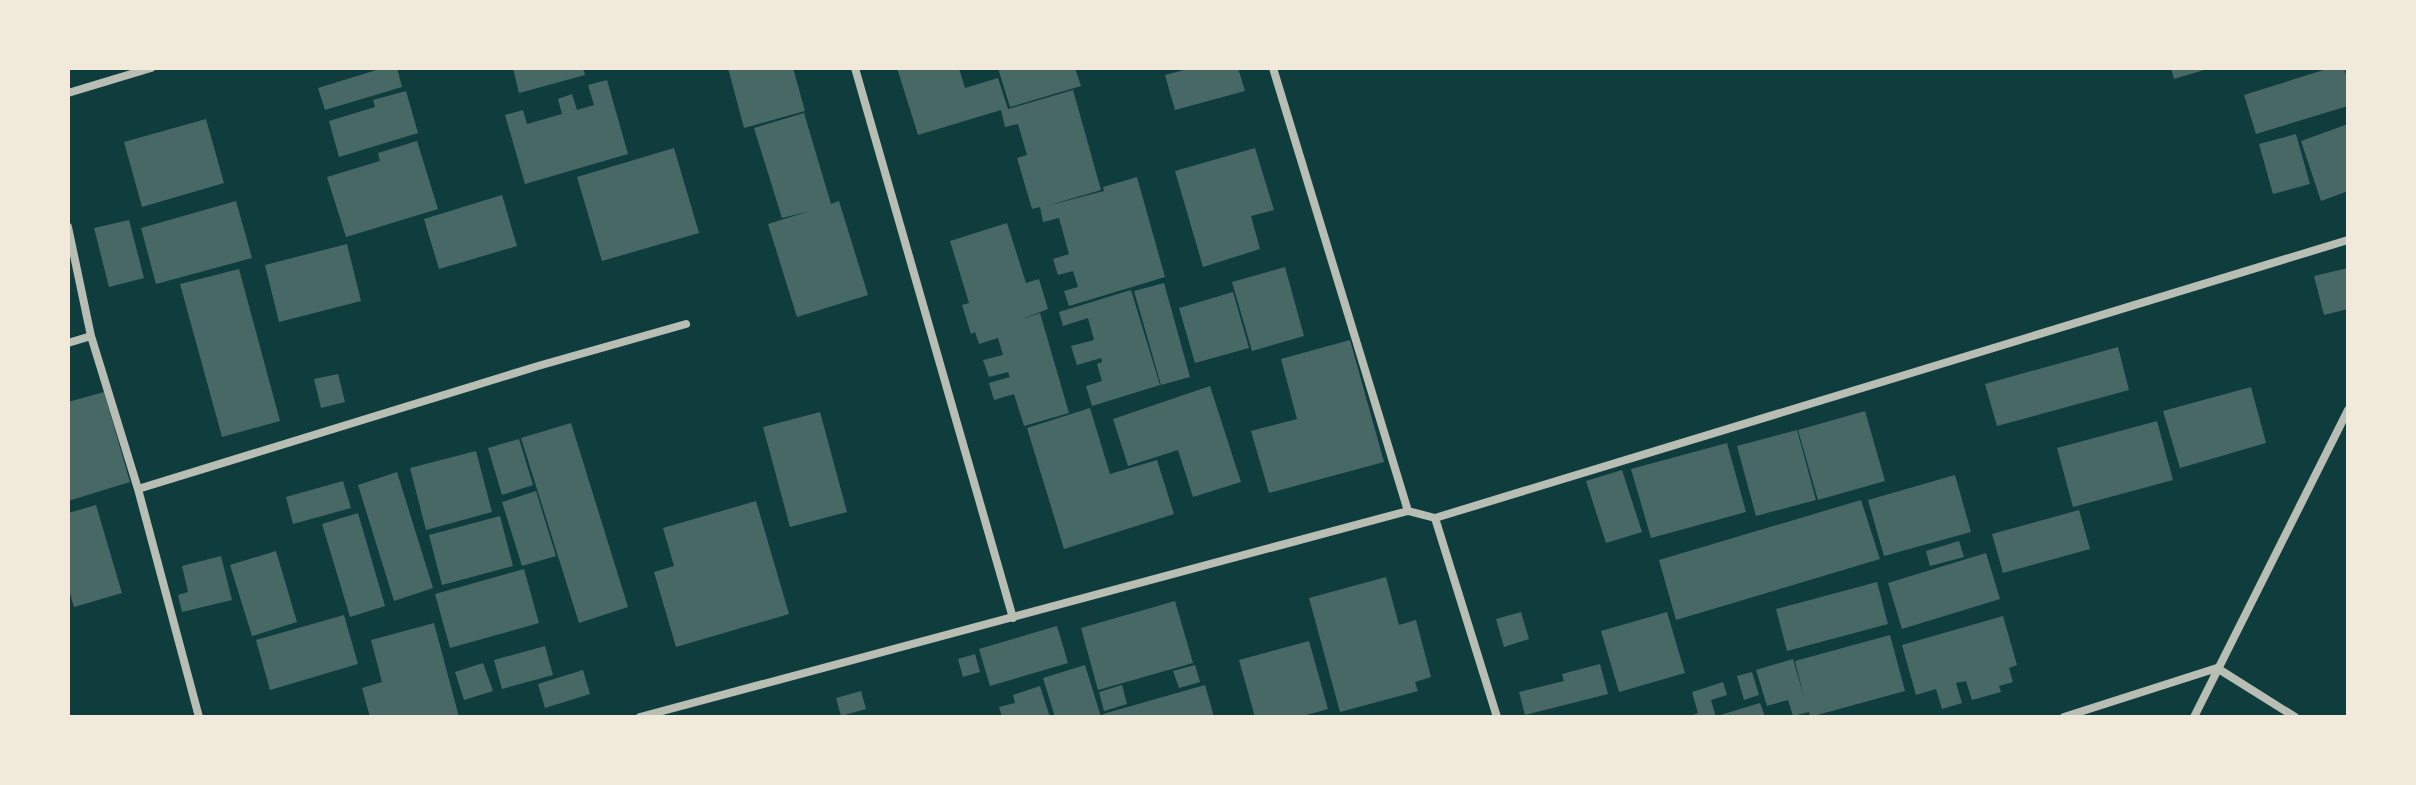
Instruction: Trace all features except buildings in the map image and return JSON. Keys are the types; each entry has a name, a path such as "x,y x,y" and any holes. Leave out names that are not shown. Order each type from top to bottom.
{"street":[{"path":"68,93 151,68"},
{"path":"855,68 1013,618"},
{"path":"1273,68 1408,511"},
{"path":"68,227 91,336 138,489 199,717"},
{"path":"640,717 1408,511 1435,518 2348,240"},
{"path":"138,489 686,324"},
{"path":"68,343 91,336"},
{"path":"2194,717 2348,410"},
{"path":"1435,518 1497,717"},
{"path":"2064,717 2217,668 2295,717"}]}
